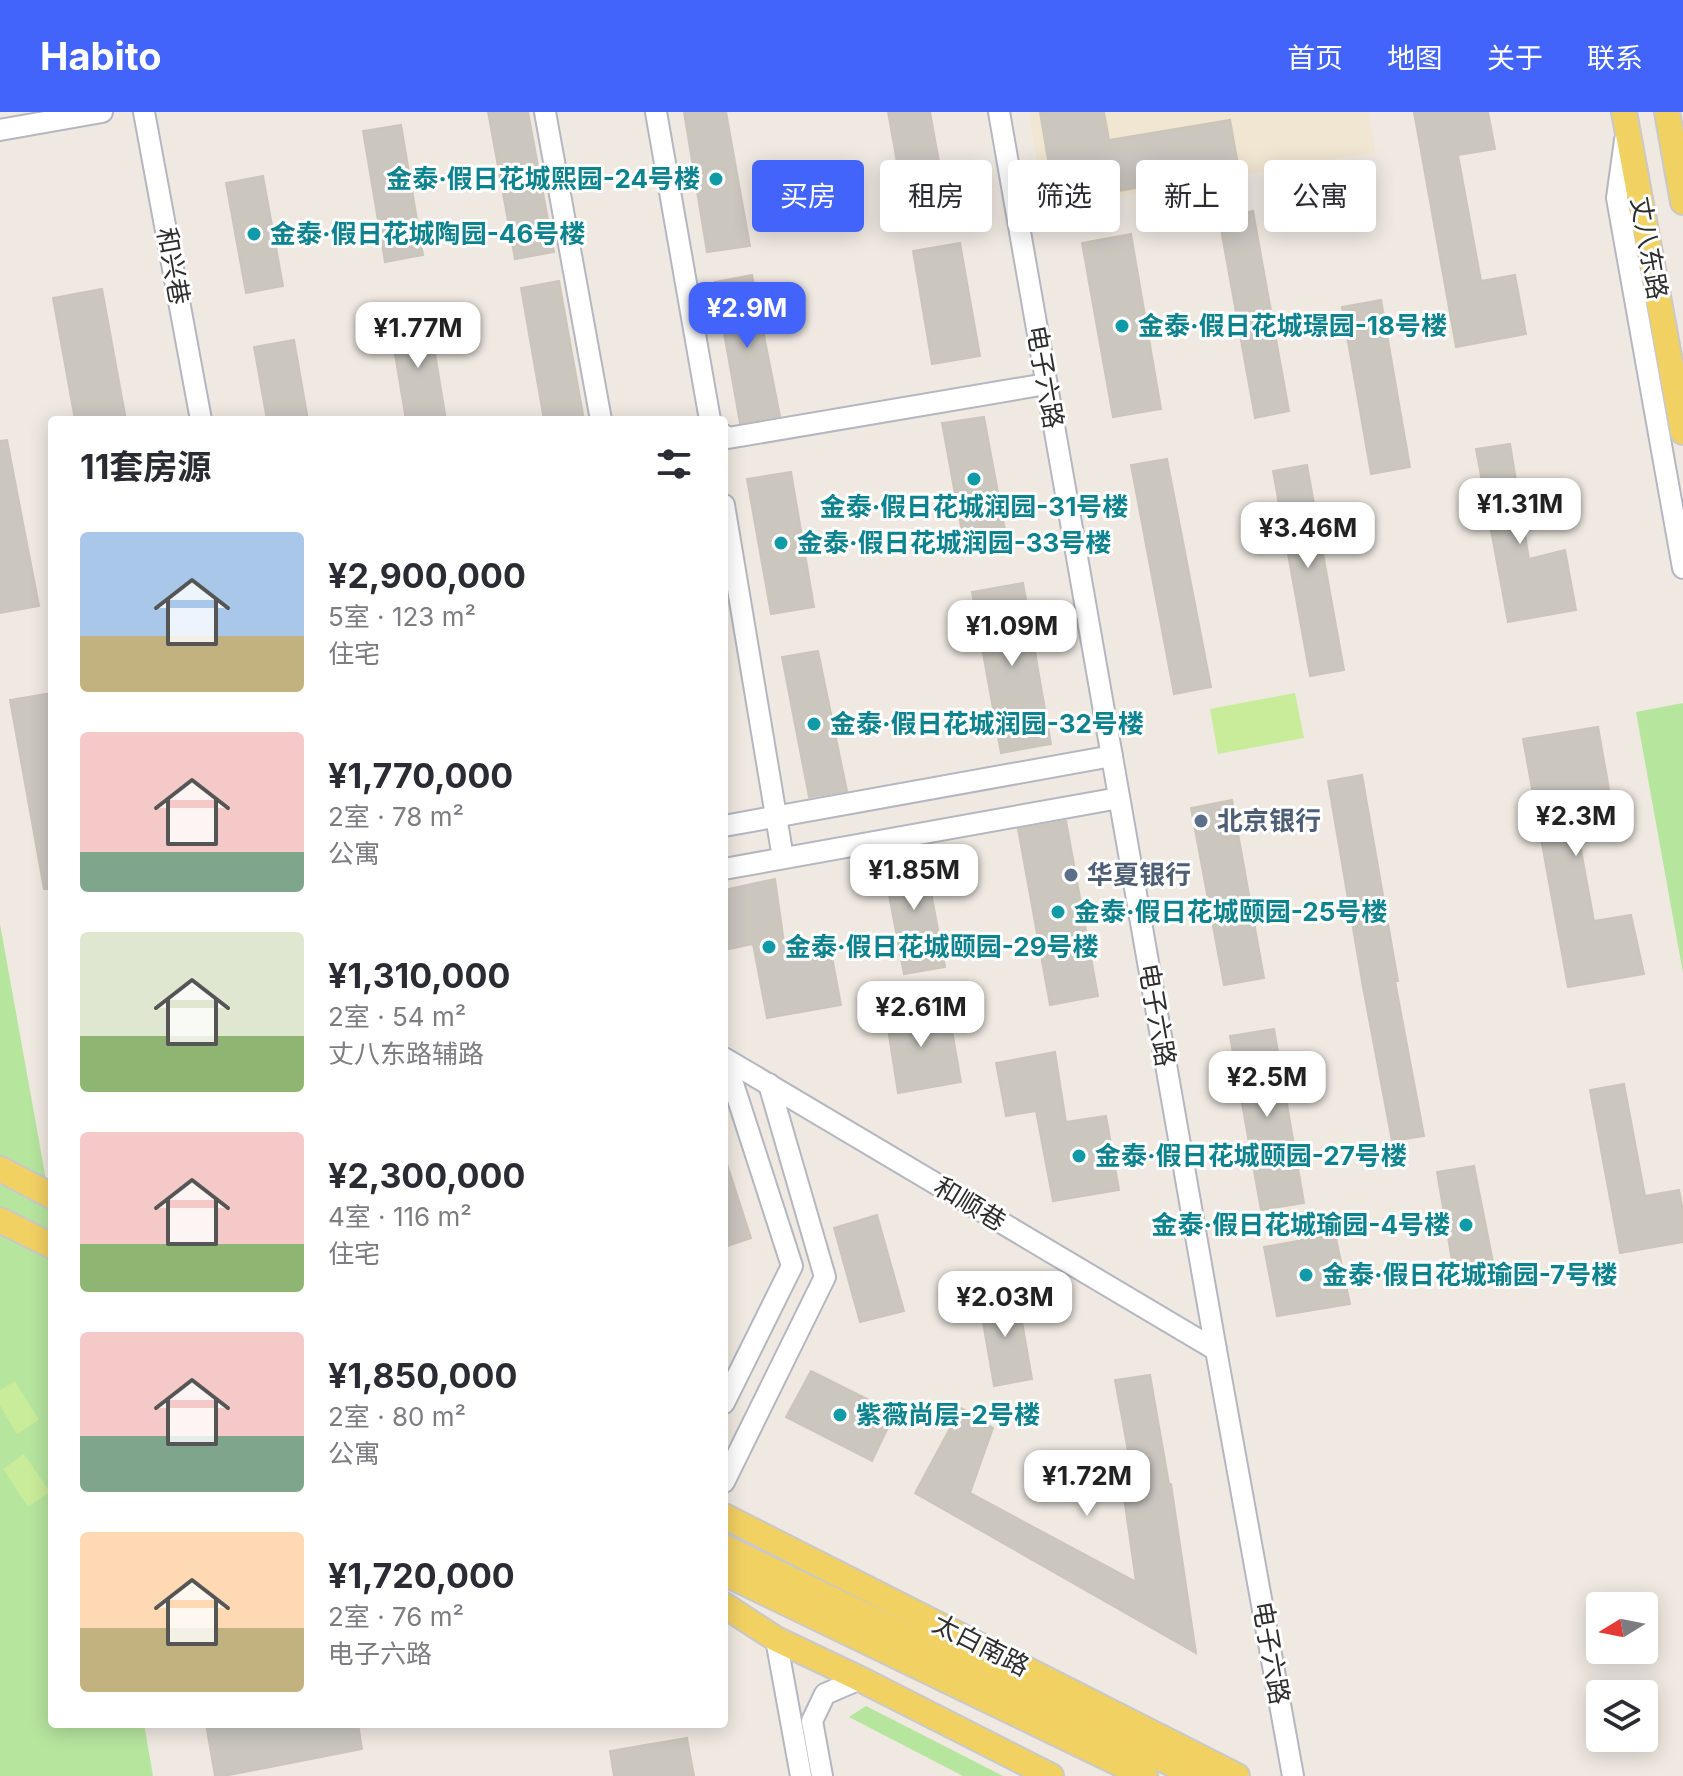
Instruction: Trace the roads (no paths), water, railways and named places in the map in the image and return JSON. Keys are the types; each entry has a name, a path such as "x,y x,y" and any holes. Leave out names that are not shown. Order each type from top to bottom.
{"main road":[{"name":"丈八东路","path":"1667,112 1683,202"},
{"name":"丈八东路","path":"1626,120 1683,432"},
{"path":"0,1169 48,1194"},
{"path":"0,1220 48,1244"},
{"name":"太白南路","path":"728,1518 1237,1776"},
{"name":"太白南路","path":"728,1557 1197,1776"},
{"name":"太白南路","path":"728,1558 1145,1776"},
{"path":"728,1608 776,1639 1051,1776"}],"street":[{"path":"0,130 102,112"},
{"name":"和兴巷","path":"144,112 200,416"},
{"path":"545,112 600,416"},
{"path":"656,112 709,416"},
{"name":"电子六路","path":"999,112 1293,1776"},
{"path":"1626,120 1617,198 1683,568"},
{"path":"728,438 1046,384"},
{"path":"728,529 783,858"},
{"path":"728,825 1112,756"},
{"path":"728,868 1119,798"},
{"name":"和顺巷","path":"728,1060 1216,1350"},
{"path":"728,1067 792,1266 728,1395"},
{"path":"728,1474 825,1277 769,1084"},
{"path":"776,1639 801,1776"},
{"path":"822,1776 812,1721 825,1694 860,1679"}],"place":[{"name":"金泰·假日花城熙园-24号楼","path":"716,179"},
{"name":"金泰·假日花城陶园-46号楼","path":"254,234"},
{"name":"金泰·假日花城璟园-18号楼","path":"1122,326"},
{"name":"金泰·假日花城润园-31号楼","path":"974,479"},
{"name":"金泰·假日花城润园-33号楼","path":"781,543"},
{"name":"金泰·假日花城润园-32号楼","path":"814,724"},
{"name":"北京银行","path":"1201,821"},
{"name":"华夏银行","path":"1071,875"},
{"name":"金泰·假日花城颐园-25号楼","path":"1058,912"},
{"name":"金泰·假日花城颐园-29号楼","path":"769,947"},
{"name":"金泰·假日花城颐园-27号楼","path":"1079,1156"},
{"name":"金泰·假日花城瑜园-4号楼","path":"1466,1225"},
{"name":"金泰·假日花城瑜园-7号楼","path":"1306,1275"},
{"name":"紫薇尚层-2号楼","path":"840,1415"}]}
